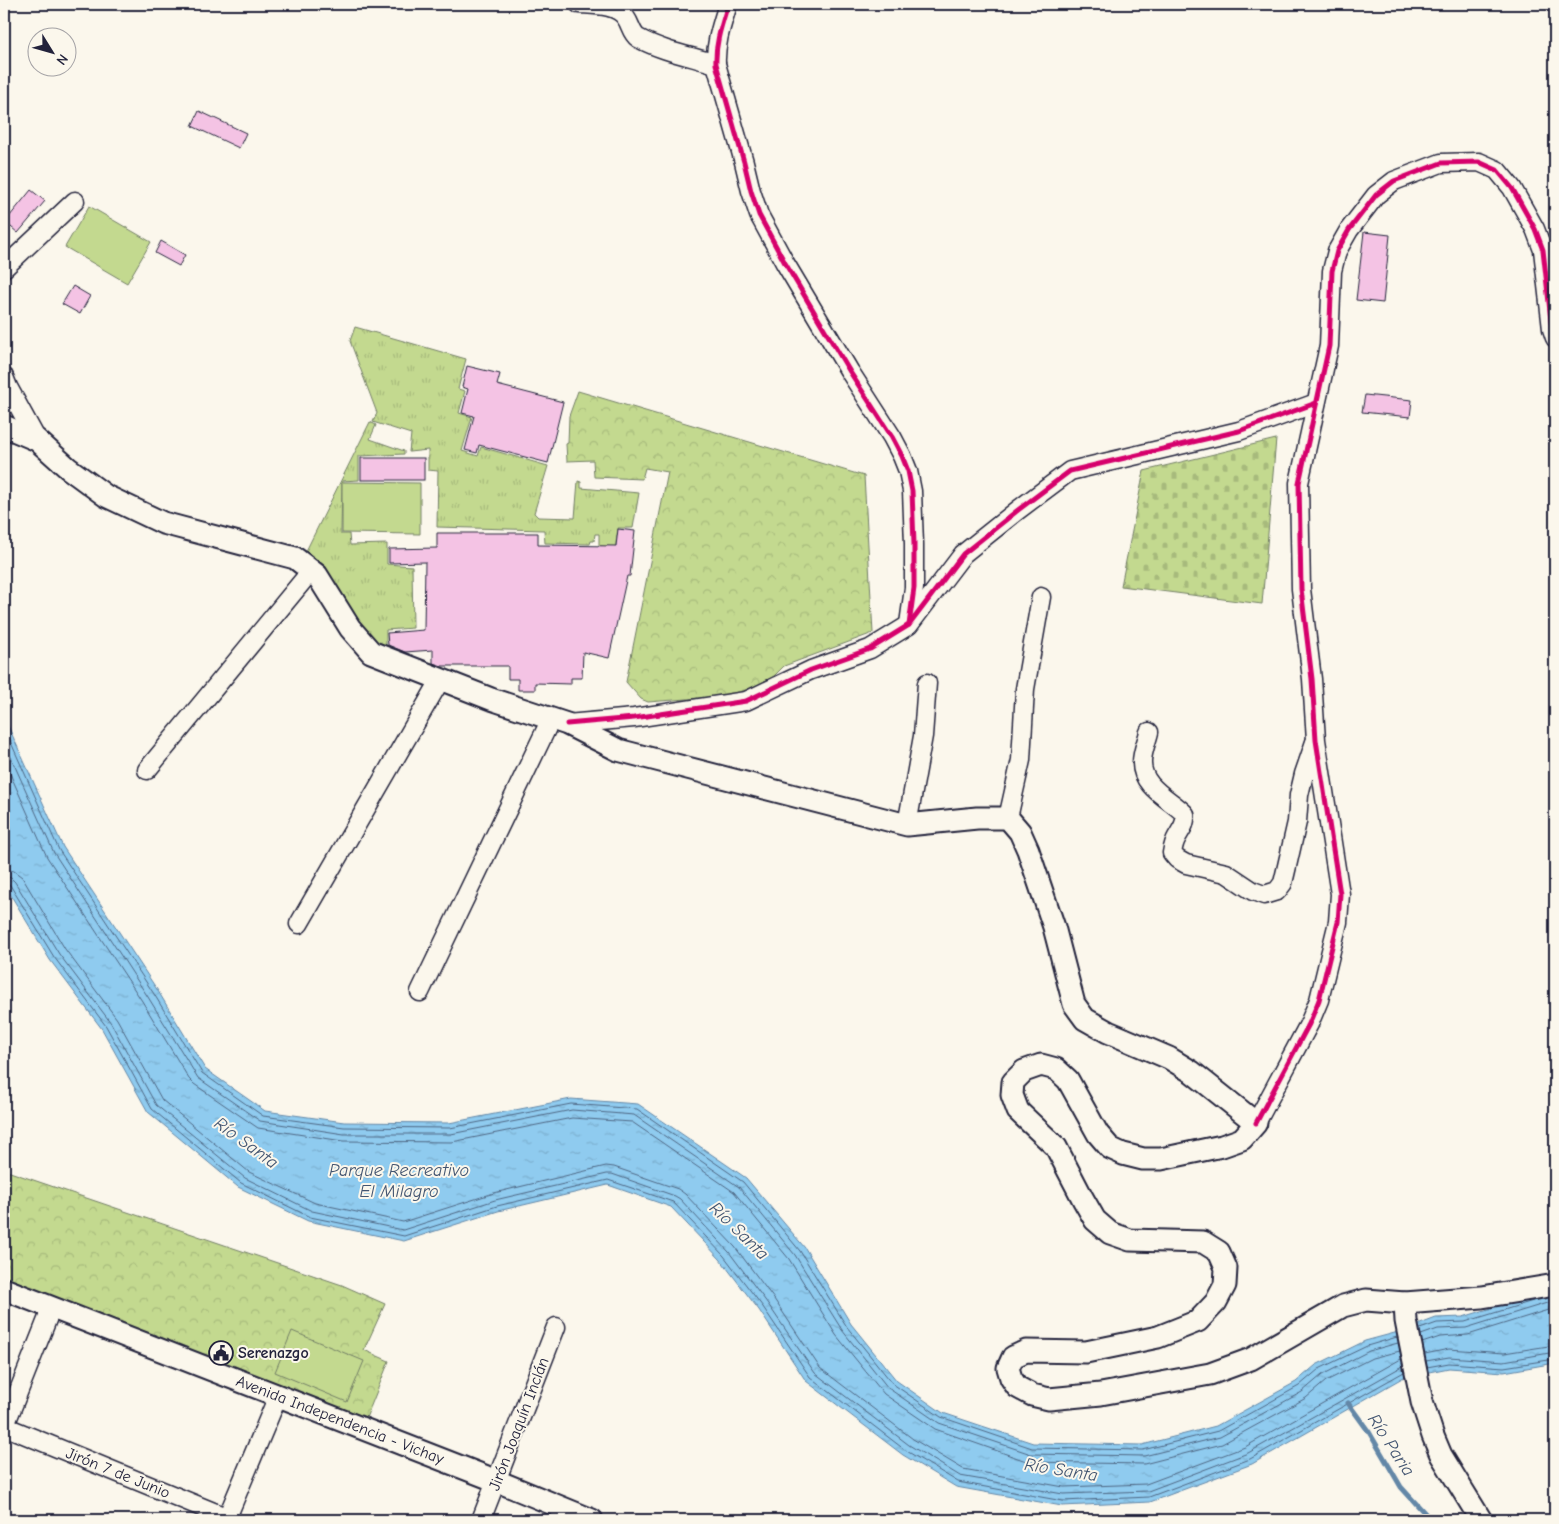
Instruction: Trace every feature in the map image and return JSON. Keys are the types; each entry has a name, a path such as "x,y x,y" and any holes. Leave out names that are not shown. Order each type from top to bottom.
{"main road":[{"path":"4,426 38,440 68,468 106,496 163,523 295,558 317,575 350,628 371,652 491,699 559,721 618,750 907,825 977,818 1008,818 1020,832 1028,850 1054,927 1074,1004 1085,1019 1108,1032 1169,1058 1192,1072 1256,1123 1242,1139 1222,1146 1161,1159 1142,1159 1110,1148 1098,1134 1068,1080 1056,1069 1041,1064 1024,1071 1013,1082 1012,1095 1018,1111 1056,1146 1082,1199 1095,1220 1110,1233 1130,1240 1203,1242 1218,1252 1226,1268 1225,1285 1216,1302 1198,1321 1158,1337 1086,1352 1026,1351 1013,1357 1008,1368 1011,1378 1017,1387 1032,1395 1048,1399 1101,1394 1210,1374 1252,1359 1343,1306 1366,1300 1406,1312 1555,1284"},
{"name":"Avenida Independencia - Vichay","path":"4,1289 497,1481 592,1520"},
{"path":"1406,1312 1422,1402 1433,1436 1441,1454 1481,1520"}],"street":[{"path":"579,4 610,7 619,11 626,18 635,36 646,42 716,64"},
{"path":"728,4 718,36 716,64 759,214 785,263 850,372 892,437 908,471 912,491 914,544 914,588 909,625"},
{"path":"1256,1123 1309,1024 1319,1000 1338,922 1340,894 1316,740 1312,679 1301,589 1299,483 1329,346 1332,271 1337,251 1376,195 1394,181 1441,163 1478,162 1497,170 1512,188 1535,229 1543,250 1552,329 1555,338"},
{"path":"4,268 75,201"},
{"path":"4,377 38,440"},
{"path":"420,992 559,721 634,718 746,701 811,670 870,649 909,625 963,554 1070,471 1239,431 1316,403"},
{"path":"148,770 311,571"},
{"path":"1008,818 1021,760 1025,689 1041,597"},
{"path":"299,924 441,679"},
{"path":"907,825 923,736 927,683"},
{"path":"1150,732 1142,762 1144,775 1152,788 1185,814 1184,828 1176,837 1172,853 1178,860 1186,864 1226,873 1252,891 1264,895 1277,891 1283,883 1297,822 1298,795 1316,740"},
{"path":"4,1427 52,1307"},
{"name":"Jirón Joaquín Inclán","path":"481,1520 556,1327"},
{"path":"228,1519 278,1396"},
{"name":"Jirón 7 de Junio","path":"4,1427 228,1519"}],"green space":[{"path":"89,206 151,242 127,283 65,247"},
{"path":"355,327 466,359 458,389 465,391 459,413 472,417 462,451 478,456 481,447 548,466 534,513 538,517 575,518 578,481 581,482 581,488 639,493 633,528 618,528 612,574 599,572 599,534 595,534 594,541 591,541 590,544 545,543 544,530 437,527 438,471 428,470 428,450 409,452 411,434 373,422 377,413 350,341"},
{"path":"578,391 864,476 873,633 784,666 774,676 739,695 648,702 641,699 626,682 668,472 645,468 642,479 594,477 593,460 567,461 566,444 568,443 569,416"},
{"path":"370,422 376,425 370,439 404,451 404,454 359,456 359,480 342,481 341,534 349,534 350,545 387,544 387,564 412,566 413,628 386,630 386,651 370,642 304,555"},
{"path":"1276,439 1262,604 1121,586 1144,471"},
{"path":"342,482 420,483 420,534 342,533"},
{"path":"4,1170 342,1285 385,1304 364,1350 389,1361 366,1418 4,1278"},
{"path":"292,1331 364,1361 347,1402 275,1372"}],"water":[{"name":"Parque Recreativo El Milagro","path":"4,717 63,847 158,991 205,1069 265,1111 344,1122 449,1123 571,1099 638,1104 746,1178 805,1248 851,1324 897,1381 943,1413 1033,1443 1142,1445 1216,1426 1296,1382 1316,1365 1365,1341 1402,1331 1436,1318 1463,1317 1546,1291 1555,1292 1555,1363 1504,1372 1449,1368 1404,1377 1252,1464 1150,1502 1062,1506 956,1487 903,1455 806,1381 759,1310 720,1259 671,1207 608,1185 498,1211 404,1241 308,1221 238,1187 148,1112 102,1029 50,960 4,884"}],"building":[{"path":"199,111 246,133 239,148 192,126"},
{"path":"31,190 45,201 18,233 5,222"},
{"path":"1364,232 1390,235 1383,303 1356,300"},
{"path":"161,241 185,255 179,266 155,253"},
{"path":"73,286 90,296 80,314 62,304"},
{"path":"467,366 500,374 497,385 563,402 548,463 479,445 477,453 465,450 474,416 462,413 468,389 462,387"},
{"path":"1365,395 1412,400 1410,417 1362,412"},
{"path":"361,458 424,458 424,480 361,480"},
{"path":"618,529 635,531 630,576 627,576 609,658 583,652 582,678 571,678 571,684 535,683 535,690 518,690 518,679 508,679 508,666 442,666 433,663 433,650 405,652 388,645 387,633 424,630 425,562 389,563 389,549 437,548 437,533 538,533 538,545 616,546"}],"waterway":[{"name":"Río Paria","path":"1348,1403 1369,1432 1401,1487 1431,1520"}],"cycle path":[{"path":"728,4 721,26 716,64 759,215 785,263 850,372 892,437 908,471 912,491 914,544 914,588 909,625"},
{"path":"1256,1123 1309,1024 1319,1000 1338,922 1340,894 1316,740 1312,679 1301,589 1299,483 1329,346 1332,271 1337,251 1349,230 1376,195 1394,181 1441,163 1479,162 1497,170 1512,188 1535,229 1543,250 1552,329 1555,338"},
{"path":"567,724 634,718 746,701 811,670 870,649 909,625 963,554 1070,471 1239,431 1316,403"}],"place":[{"name":"Serenazgo","path":"221,1353"}],"water label":[{"name":"Río Santa","path":"246,1143"},
{"name":"Río Santa","path":"739,1231"},
{"name":"Río Santa","path":"1061,1470"}]}
